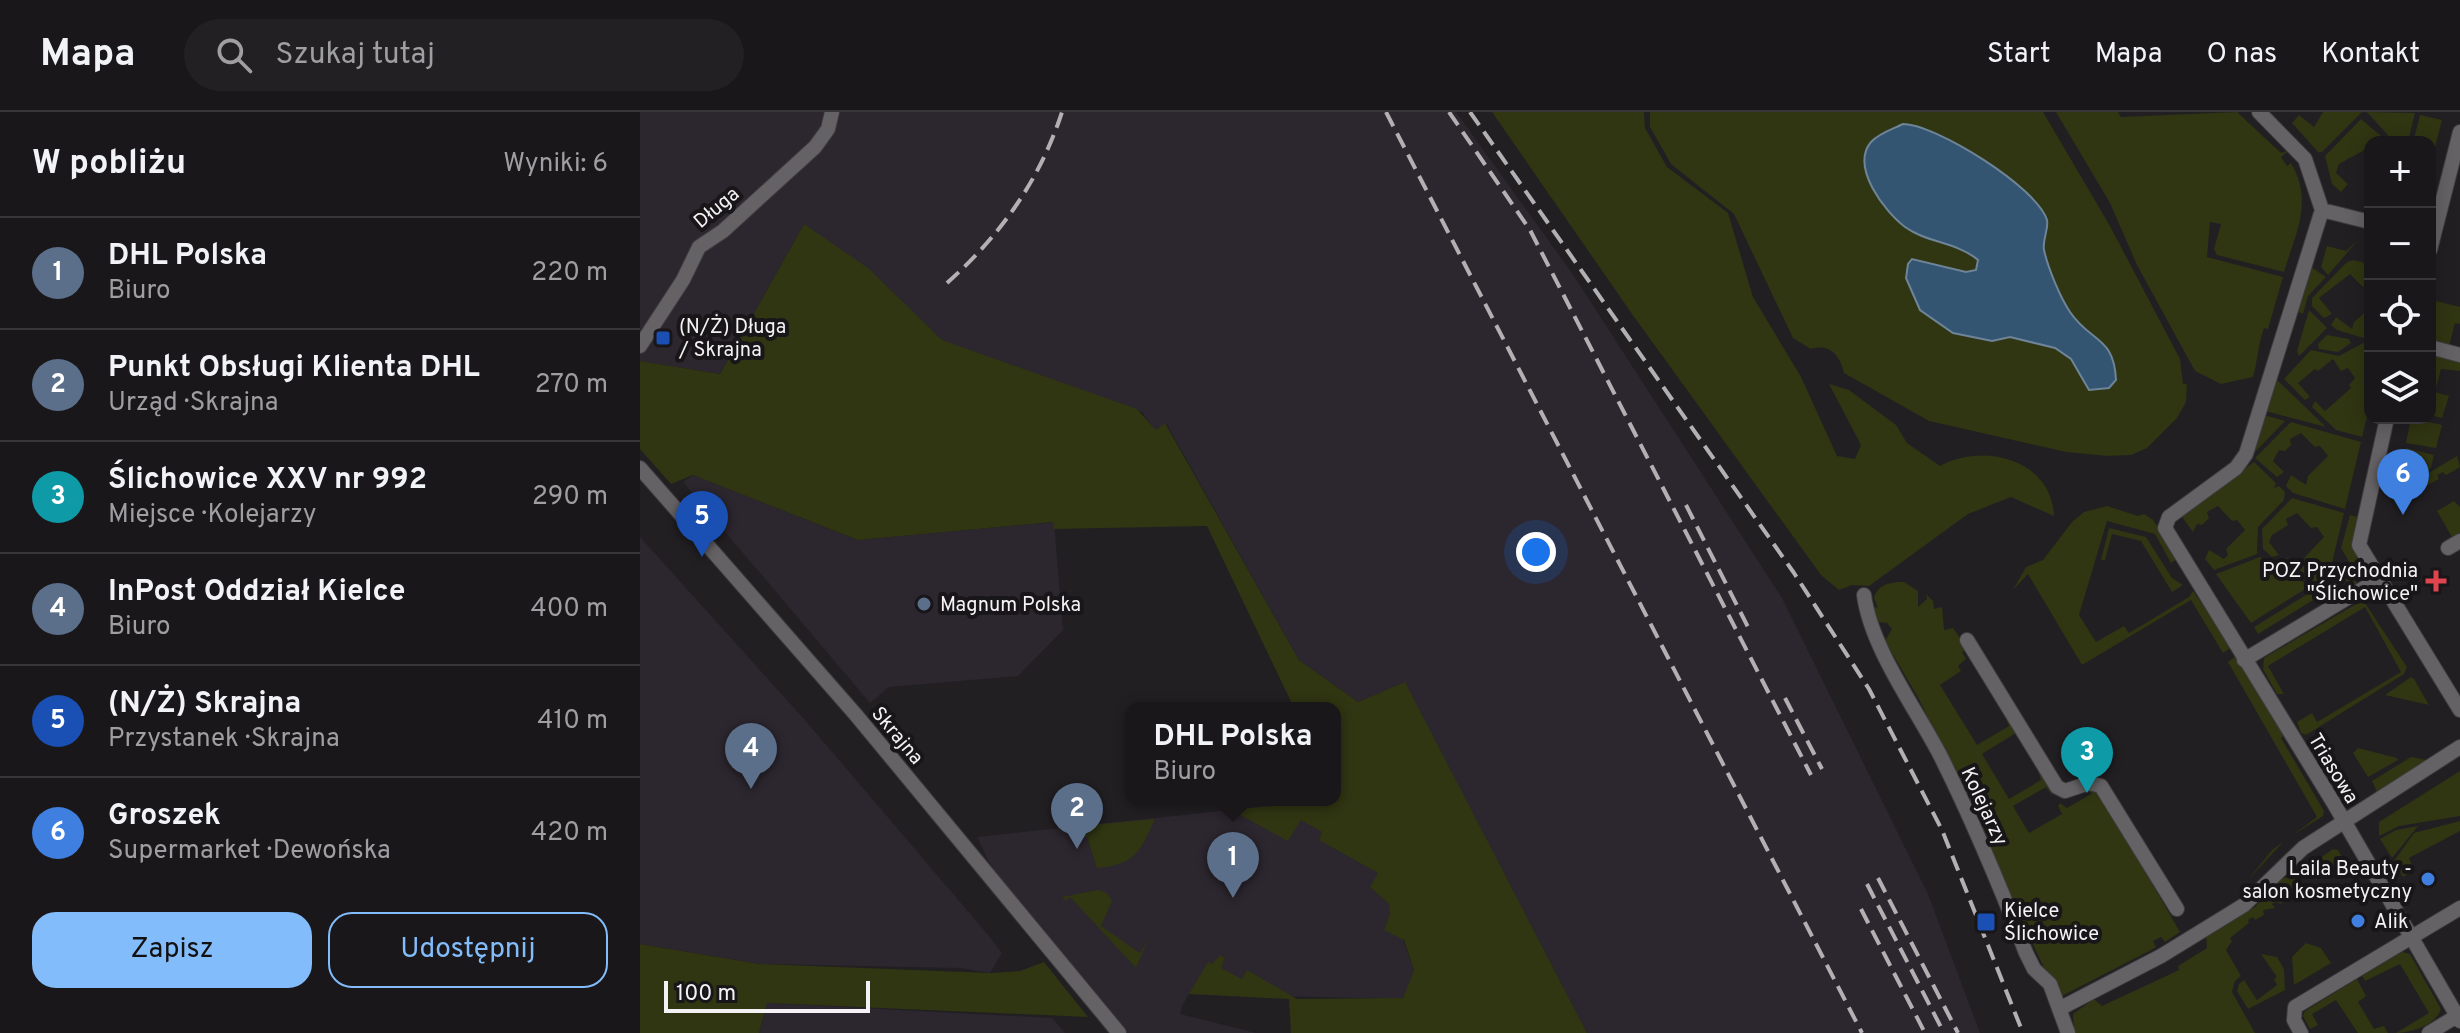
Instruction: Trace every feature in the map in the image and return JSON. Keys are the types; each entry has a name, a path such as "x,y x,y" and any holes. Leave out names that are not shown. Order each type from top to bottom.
{"street":[{"name":"Długa","path":"640,346 683,280 699,247 723,231 815,147 828,129 832,112"},
{"path":"2259,112 2305,159 2322,210 2364,220"},
{"path":"2436,223 2460,132"},
{"name":"Triasowa","path":"2322,210 2246,454 2236,468 2169,517 2165,528 2344,822 2459,1019"},
{"path":"2436,349 2460,355"},
{"path":"2386,424 2359,542 2460,710"},
{"name":"Skrajna","path":"640,468 865,726 1119,1033"},
{"path":"2244,660 2379,579"},
{"name":"Kolejarzy","path":"1864,595 1867,614 1885,655 1942,760 2026,953 2034,969 2050,984 2068,1033"},
{"path":"1967,640 2057,787 2065,791 2089,783 2101,786 2177,909"},
{"path":"2059,1009 2168,952 2244,905 2292,856 2460,747"},
{"path":"2301,1033 2294,1020 2295,1007 2410,935 2460,908"},
{"path":"2429,1033 2459,1019"}],"shaded area":[{"path":"640,112 1456,112 1574,276 1782,598 1928,894 1980,1033 1587,1033 1405,683 1358,702 1299,660 1166,423 1156,431 1142,412 943,341 804,224 720,374 640,361"},
{"path":"693,475 858,540 1054,522 1063,630 1018,676 889,687 870,703 683,482"},
{"path":"640,537 804,719 989,936 1002,953 990,973 961,968 760,964 640,944"},
{"path":"1266,806 1318,806 1373,856 1414,970 1404,999 1189,994 1182,1006 1180,1014 1256,1033 1119,1033 1025,912 989,862 977,837"},
{"path":"767,1003 1052,1018 1065,1033 759,1033"}],"green space":[{"path":"1492,112 1644,112 1645,128 1667,167 1728,213 1753,297 1801,377 1837,456 1855,459 1861,445 1829,384 1849,390 1896,425 1907,443 1940,466 1976,456 2013,461 2029,469 2042,481 2054,516 2011,497 1968,514 1869,586 1852,585 1839,590 1821,575 1632,314"},
{"path":"1650,112 2043,112 2110,226 2180,359 2183,384 2187,384 2186,402 2177,418 2147,448 2131,455 2066,452 1929,421 1844,373 1833,352 1823,348 1811,349 1793,338 1734,214 1671,164 1650,127"},
{"path":"2056,112 2118,112 2121,117 2237,112 2281,153 2289,150 2281,157 2287,166 2291,163 2298,177 2302,205 2284,272 2217,255 2214,249 2221,224 2210,222 2207,257 2283,277 2268,329 2264,328 2262,334 2253,377 2221,384 2195,371 2137,265 2110,203"},
{"path":"2323,112 2362,112 2322,152 2318,152 2292,123 2299,115 2314,127"},
{"path":"2367,112 2415,113 2409,136 2389,136"},
{"path":"2420,115 2442,120 2436,144 2436,136 2415,136"},
{"path":"2361,119 2381,136 2364,136 2364,150 2339,164 2336,173 2348,184 2341,192 2332,184 2325,156"},
{"path":"804,224 868,268 942,340 1137,409 1156,430 1165,423 1299,660 1358,702 1405,682 1587,1033 1291,1033 1289,999 1189,994 1208,962 1212,964 1220,955 1225,958 1221,968 1242,979 1247,970 1297,999 1403,998 1414,970 1404,940 1384,930 1390,914 1389,904 1370,887 1378,873 1319,840 1322,832 1301,820 1288,841 1231,810 1273,806 1341,806 1341,702 1291,702 1207,526 1054,529 1053,522 858,540 693,475 671,484 640,449 640,361 720,374"},
{"path":"2358,240 2328,275 2321,267 2327,246 2346,251"},
{"path":"2347,262 2364,263 2364,286 2350,274 2319,298 2332,314 2324,318 2312,306 2312,298"},
{"path":"2311,267 2326,277 2308,296 2303,314 2296,311"},
{"path":"2436,301 2460,307 2460,324 2455,323 2449,346 2436,343"},
{"path":"2309,310 2327,328 2299,356 2297,351"},
{"path":"2364,313 2364,338 2337,330 2331,325 2336,317 2352,329 2354,322"},
{"path":"2327,335 2349,339 2351,343 2338,352 2319,349 2318,344"},
{"path":"2364,343 2365,424 2362,437 2336,430 2312,407 2315,401 2325,411 2351,388 2349,385 2355,378 2348,368 2341,371 2333,359 2318,371 2315,369 2298,383 2310,397 2305,400 2284,379 2311,350 2339,356"},
{"path":"2436,353 2460,359 2460,371 2441,369 2436,388"},
{"path":"2276,379 2326,427 2265,411"},
{"path":"2436,392 2449,396 2442,418 2436,416"},
{"path":"2264,415 2285,421 2253,454"},
{"path":"2291,422 2361,442 2345,509 2293,493 2286,486 2291,475 2306,485 2308,476 2328,456 2320,446 2315,447 2301,433 2290,439 2291,445 2285,451 2279,450 2273,461 2284,472 2277,477 2255,458"},
{"path":"2410,424 2442,425 2436,448 2406,443"},
{"path":"2406,448 2434,455 2431,468 2398,488 2395,482"},
{"path":"2457,456 2460,467 2446,475 2443,472 2437,475 2439,479 2421,489 2416,486 2415,481"},
{"path":"2254,462 2276,483 2274,488 2279,486 2285,492 2284,500 2258,527 2257,554 2214,570 2205,559 2209,550 2224,559 2228,555 2226,549 2245,530 2218,506 2207,512 2209,518 2202,525 2197,524 2193,532 2182,517"},
{"path":"2292,498 2344,513 2329,575 2317,583 2281,566 2288,557 2303,566 2305,557 2324,537 2317,527 2311,528 2297,513 2286,519 2288,525 2272,535 2269,542 2279,555 2272,557 2263,549 2262,529"},
{"path":"2454,501 2460,507 2460,535 2453,539 2437,511"},
{"path":"2107,506 2138,516 2144,514 2153,520 2178,558 2171,563 2155,534 2107,521 2079,615 2096,642 2124,626 2129,633 2189,597 2193,591 2232,647 2223,653 2191,600 2082,665 2028,574 2013,590 2026,567 2043,560 2072,522 2084,512"},
{"path":"2350,515 2358,517 2352,545 2364,570 2361,582 2341,548"},
{"path":"2109,528 2146,537 2172,578 2183,585 2172,592 2141,541 2112,534 2105,560 2101,560"},
{"path":"2260,557 2310,586 2251,623 2216,574"},
{"path":"2348,569 2358,585 2351,587 2346,580 2258,634 2254,627"},
{"path":"1904,582 1918,591 1918,607 1927,599 1926,594 1933,601 1934,609 1942,607 1944,630 1953,628 1967,648 1962,652 1966,659 1958,666 1961,671 1940,685 1977,745 2009,726 2005,716 2016,733 1982,754 2009,799 2041,780 2038,770 2053,791 2052,795 2046,787 2013,806 2029,833 2062,814 2058,806 2060,803 2067,808 2091,794 2089,789 2099,792 2180,932 2165,942 2161,937 2153,941 2156,947 2151,950 2058,998 1919,699 1885,641 1892,629 1887,623 1877,622 1872,606 1878,608 1874,598 1876,593 1886,585"},
{"path":"2363,600 2407,667 2404,674 2306,735 2301,733 2297,722 2312,713 2317,722 2401,672 2365,607 2268,666 2284,694 2277,694 2263,669 2264,658"},
{"path":"2235,657 2284,735 2281,738 2324,811 2323,816 2290,837 2317,817 2228,662"},
{"path":"2411,677 2414,679 2429,705 2385,695"},
{"path":"2358,748 2398,760 2368,777 2353,753"},
{"path":"2411,757 2427,760 2377,792 2372,781"},
{"path":"2460,771 2460,816 2399,826 2379,836 2379,822"},
{"path":"1155,819 1135,855 1120,864 1097,868 1087,837 1071,839 1070,827"},
{"path":"2460,821 2460,831 2409,858 2414,870 2403,877 2394,861 2414,833"},
{"path":"2418,826 2392,858 2380,839 2396,830"},
{"path":"2284,841 2248,880 2272,850"},
{"path":"2333,849 2338,850 2345,862 2316,880 2306,868"},
{"path":"2289,877 2292,880 2295,877 2303,889 2285,896 2287,900 2280,904 2277,901 2272,904 2275,908 2263,910 2264,915 2248,920 2249,923 2230,938 2232,941 2226,950 2241,976 2235,981 2232,992 2255,1033 2074,1033 2073,1014 2094,999 2102,1006 2179,970 2178,966 2207,948 2206,937 2255,907 2280,879"},
{"path":"1098,890 1107,893 1112,901 1101,926 1140,953 1149,938 1136,968 1070,897 1066,901 1062,897"},
{"path":"2306,943 2321,948 2331,963 2294,985 2292,957"},
{"path":"640,944 760,964 990,973 1020,971 1044,962 1088,1017 767,1003 759,1033 640,1033"},
{"path":"2402,952 2410,954 2441,1009 2434,1020 2422,1027 2396,1033 2429,1013 2400,964 2365,981 2362,976"},
{"path":"2261,954 2277,957 2284,969 2285,990 2248,1009 2237,991 2239,984 2244,980 2257,1000 2277,985 2274,979 2277,977"},
{"path":"2357,979 2366,996 2358,1002 2374,1029 2384,1026 2388,1033 2358,1033 2336,1000 2312,1014 2318,1025 2310,1029 2303,1016 2305,1011"}],"water":[{"path":"1903,124 1938,134 1960,146 2005,175 2039,206 2047,220 2044,250 2058,291 2078,322 2111,355 2116,380 2109,388 2089,390 2071,359 2055,348 2010,337 1992,341 1953,333 1920,310 1906,278 1912,259 1966,272 1976,270 1978,260 1905,227 1888,211 1873,188 1867,176 1866,152 1874,139"}],"railway":[{"path":"947,283 984,246 1016,205 1042,161 1062,112"},
{"path":"1386,112 1862,1033"},
{"path":"1449,112 1530,230 1811,775"},
{"path":"1470,112 1794,573 1869,689 1942,830 2023,1033"},
{"path":"1686,505 1748,627"},
{"path":"1785,698 1822,769"},
{"path":"1878,878 1958,1033"},
{"path":"1867,884 1944,1033"},
{"path":"1861,909 1925,1033"}],"place":[{"name":"(N/Ż) Długa / Skrajna","path":"663,338"},
{"name":"Groszek","path":"2403,515"},
{"name":"(N/Ż) Skrajna","path":"702,557"},
{"name":"POZ Przychodnia \"Ślichowice\"","path":"2436,581"},
{"name":"Magnum Polska","path":"924,604"},
{"name":"InPost Oddział Kielce","path":"751,789"},
{"name":"Ślichowice XXV nr 992","path":"2087,793"},
{"name":"Punkt Obsługi Klienta DHL","path":"1077,849"},
{"name":"Laila Beauty - salon kosmetyczny","path":"2428,879"},
{"name":"DHL Polska","path":"1233,898"},
{"name":"Alik","path":"2358,921"},
{"name":"Kielce Ślichowice","path":"1986,922"}]}
